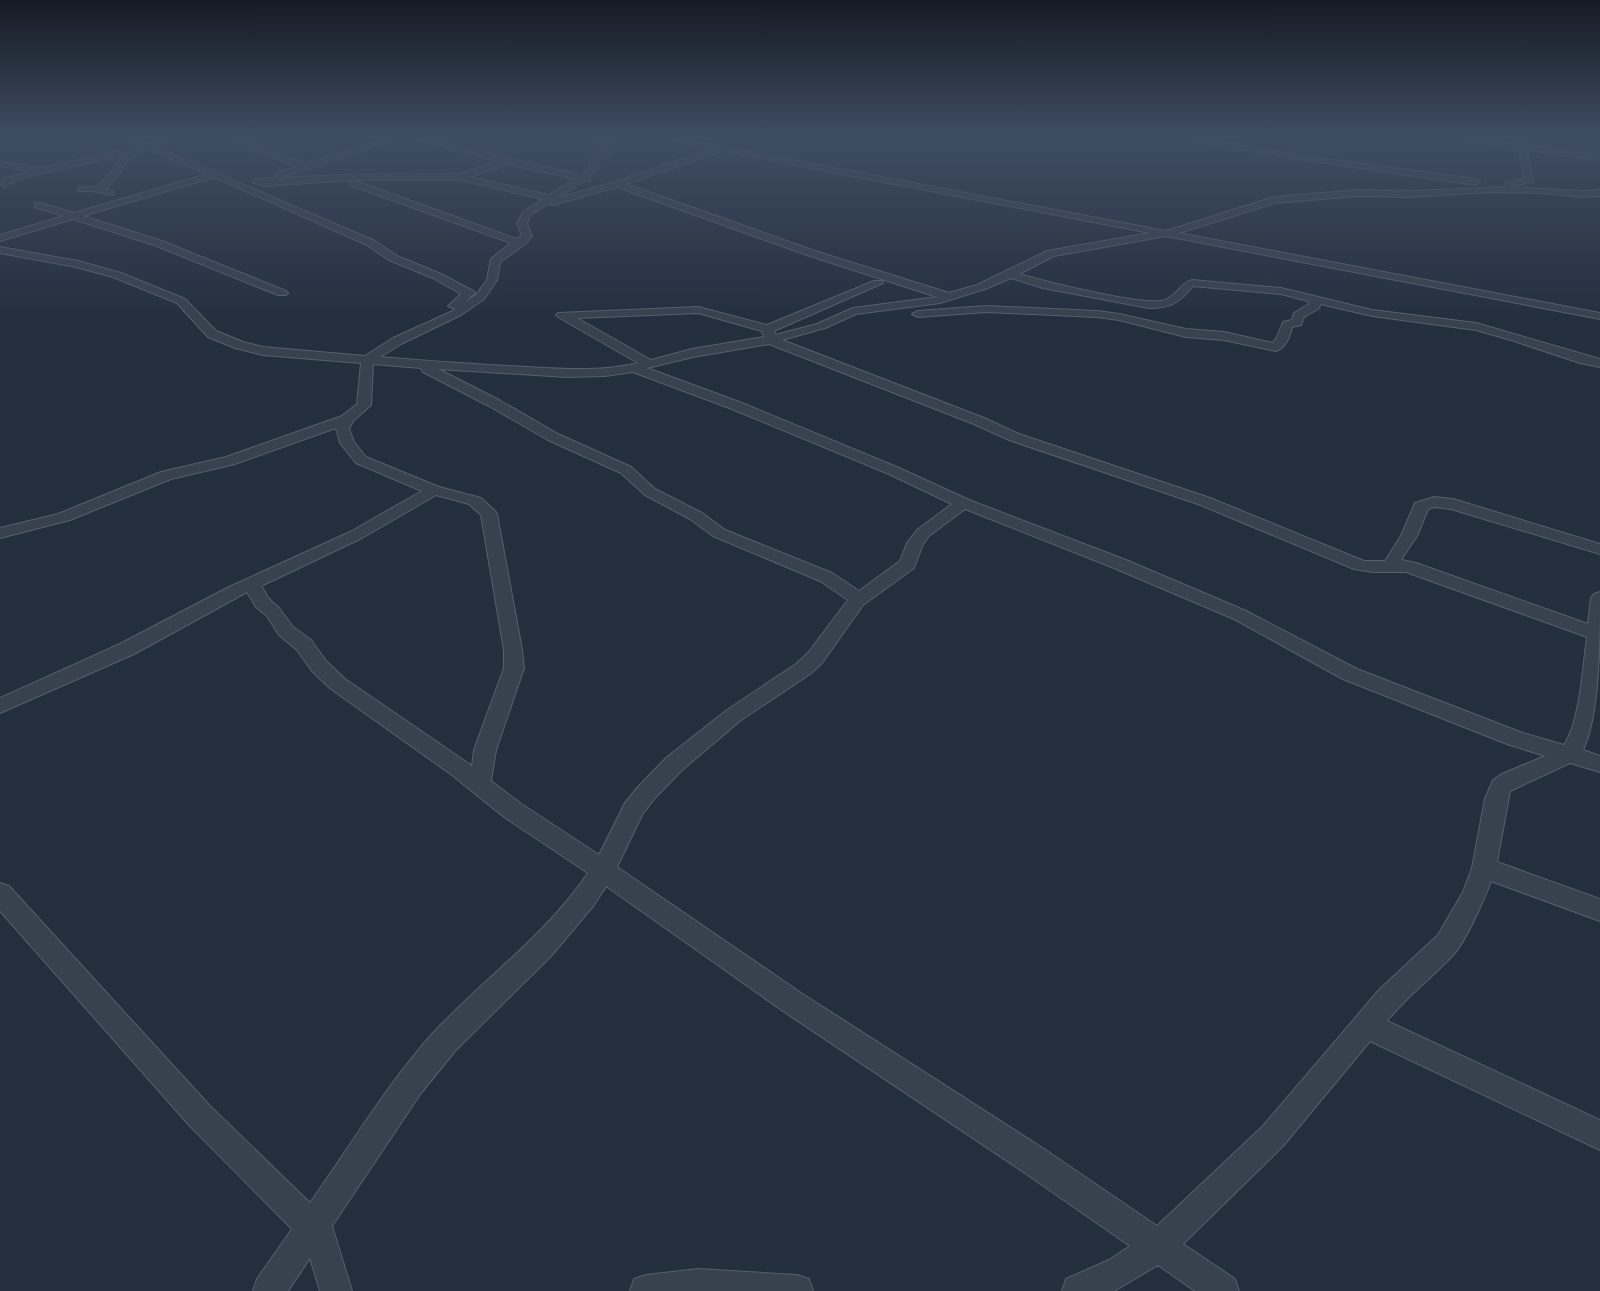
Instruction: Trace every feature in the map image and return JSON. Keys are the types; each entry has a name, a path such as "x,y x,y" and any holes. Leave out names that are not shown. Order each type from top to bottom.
{"street":[{"path":"0,238 137,197"},
{"path":"263,197 370,243 393,258 436,276 469,293 447,314 452,315"},
{"path":"394,197 520,243"},
{"path":"533,197 546,201 562,197"},
{"path":"367,360 397,341 452,315 480,297 492,280 495,261 520,243 528,234 522,224 526,214 552,197"},
{"path":"655,197 830,260 949,297"},
{"path":"979,197 1600,316"},
{"path":"0,250 87,266 117,275 127,281 171,296 184,304 208,332 239,345 263,351 419,365 566,373 605,372 642,366 769,335 821,326 853,311 877,307 924,304 949,297 1010,274 1051,253 1169,233 1236,211 1285,199 1308,197"},
{"path":"38,205 158,244 282,293"},
{"path":"1010,274 1043,285 1149,306 1166,305 1175,302 1189,284 1192,283 1274,290 1378,314 1487,329 1582,360 1600,363"},
{"path":"769,335 878,284"},
{"path":"877,307 909,314 986,309 1097,314 1119,317 1181,332 1204,336 1224,336 1276,347 1283,338 1287,324 1296,323 1298,315 1314,307 1313,299"},
{"path":"1598,634 1417,569 1393,564 1373,567 1360,565 1204,501 1014,437 769,335 698,310 562,315 642,366 894,471 963,503 1120,564 1240,615 1350,674 1514,738 1600,764"},
{"path":"367,360 364,405 343,424 342,434 359,459 434,490 475,501 489,514 513,650 514,668 486,750 480,784"},
{"path":"419,365 494,403 553,437 626,470 650,492 696,516 720,533 826,577 860,599"},
{"path":"0,533 64,516 166,475 230,461 348,419"},
{"path":"0,706 128,649 251,584 356,535 434,490"},
{"path":"1393,564 1394,558 1409,536 1420,506 1434,502 1453,504 1600,549"},
{"path":"269,1291 411,1083 445,1041 542,948 585,897 603,871 632,810 655,783 674,764 734,715 803,669 815,658 832,632 860,599 908,564 915,543 923,533 963,503"},
{"path":"251,584 262,603 273,612 286,631 304,645 314,660 338,684 480,784 512,810 558,839 792,1002 1033,1160 1223,1291"},
{"path":"1078,1291 1120,1271 1158,1247 1273,1136 1388,999 1447,943 1473,897 1484,868 1500,786 1568,755 1578,741 1590,695 1598,634 1600,598"},
{"path":"1484,868 1600,910"},
{"path":"0,894 199,1115 314,1226 336,1291"},
{"path":"1366,1025 1600,1135"},
{"path":"646,1291 698,1285 797,1291"}]}
